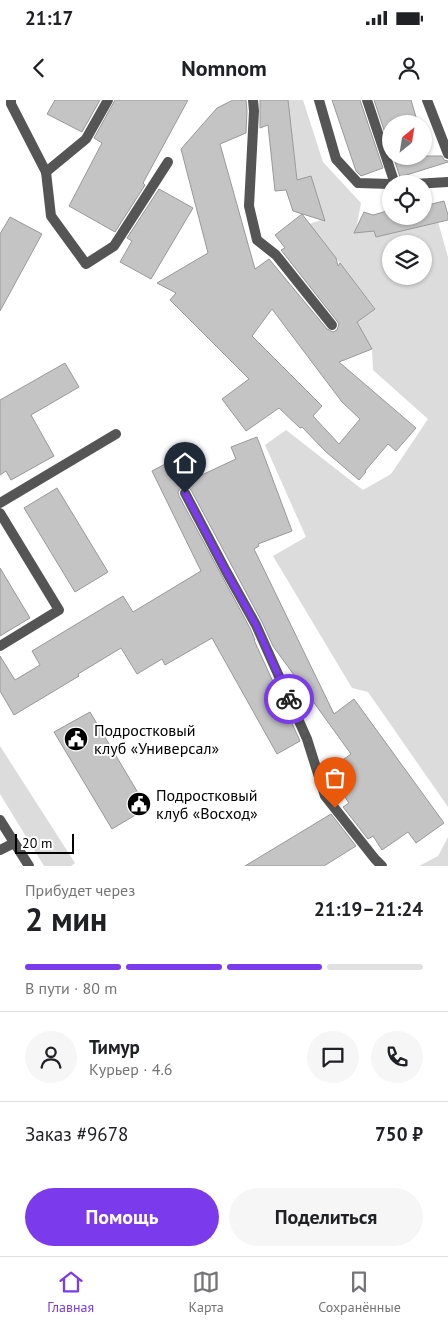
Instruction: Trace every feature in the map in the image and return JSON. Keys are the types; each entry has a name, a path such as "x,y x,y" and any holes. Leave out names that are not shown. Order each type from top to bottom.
{"street":[{"path":"11,100 11,104 46,172 51,216 86,264 114,246 168,162"},
{"path":"46,172 86,140 108,100"},
{"path":"253,100 249,206 257,240 276,255 332,326"},
{"path":"318,100 336,159 358,183 382,184"},
{"path":"367,100 390,175"},
{"path":"427,100 448,154"},
{"path":"432,183 448,182"},
{"path":"0,503 116,434"},
{"path":"185,493 256,625 307,739 325,796 382,866"},
{"path":"0,513 59,610 0,646"},
{"path":"0,820 29,866"},
{"path":"0,850 14,843"}],"shaded area":[{"path":"288,100 303,100 323,162 361,203 356,230 362,232 374,231 376,237 382,236 382,285 432,285 432,235 384,235 432,225 438,222 448,257 448,807 368,692 352,688 273,556 306,537 265,445 286,430 363,490 391,474 428,419 373,370 372,349 357,322 375,308 309,224 324,219 297,180"},
{"path":"0,746 75,863 71,866 44,866 0,794"},
{"path":"448,837 448,866 419,866 438,856"}],"building":[{"path":"55,100 100,100 82,132 47,114"},
{"path":"115,100 188,100 143,183 145,185 115,232 69,206 102,143 94,138"},
{"path":"233,100 246,100 246,133 220,144 255,269 269,259 327,329 333,332 337,330 339,324 281,250 285,248 275,235 302,214 336,258 338,266 340,263 375,309 357,322 372,349 339,362 416,428 396,451 388,444 359,480 279,408 246,431 222,399 249,379 170,300 176,293 157,283 208,253 181,149 217,108","holes":["272,309 342,402 360,419 339,444 313,416 322,406 252,336"]},
{"path":"260,100 288,100 297,180 311,176 325,221 293,211 286,190 275,191 268,125 260,128"},
{"path":"332,100 360,100 383,168 361,176 356,171"},
{"path":"374,100 411,100 415,115 382,115 382,124"},
{"path":"432,156 442,156 444,160 448,161 406,175 399,175 396,165 432,165"},
{"path":"159,189 193,208 151,279 120,262 132,241 127,238"},
{"path":"444,201 448,220 432,224 432,204"},
{"path":"364,212 373,215 382,212 382,225 427,225 376,237 374,231 354,233"},
{"path":"10,217 42,234 0,311 0,234"},
{"path":"65,363 79,387 31,415 54,456 11,480 6,471 0,475 0,400"},
{"path":"257,437 292,531 258,544 259,546 254,549 334,714 354,699 444,823 416,843 408,832 382,850 373,836 368,839 343,807 349,803 327,771 351,754 273,646 262,622 188,487 185,486 180,489 178,492 179,496 250,628 300,741 277,754 212,638 165,665 162,659 137,674 121,648 14,715 0,691 0,656 15,680 40,665 32,651 123,596 133,612 201,571 152,471 167,463 178,486 236,459 231,447"},
{"path":"57,488 108,572 75,592 24,508"},
{"path":"0,568 30,618 0,636"},
{"path":"90,712 147,808 112,829 54,732"},
{"path":"331,814 356,846 324,866 245,866"}],"way so far":[{"path":"289,699 307,739 325,796 335,808"}],"place":[{"name":"Подростковый клуб «Универсал»","path":"76,739"},
{"name":"Подростковый клуб «Восход»","path":"139,804"}],"route":[{"path":"185,493 256,625 289,699"}]}
